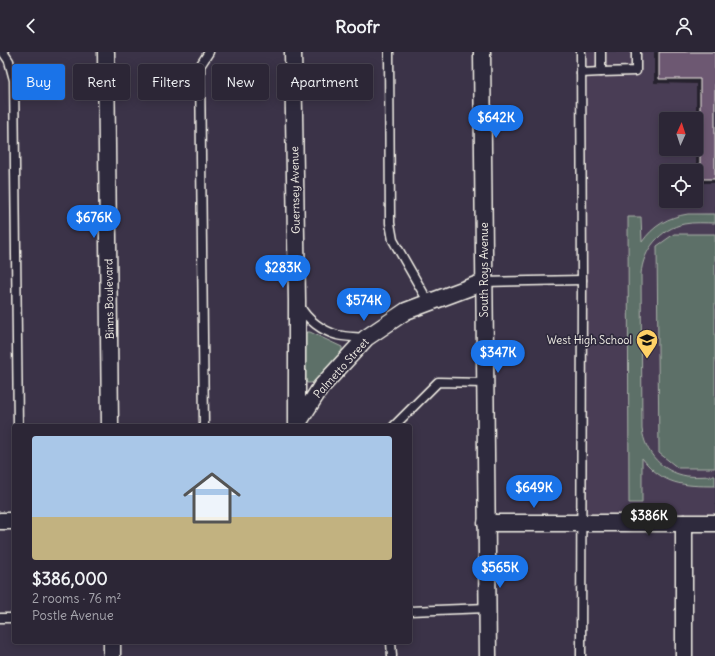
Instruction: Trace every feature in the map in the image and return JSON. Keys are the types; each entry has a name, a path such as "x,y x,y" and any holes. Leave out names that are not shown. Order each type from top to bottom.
{"street":[{"name":"Binns Boulevard","path":"106,52 110,424"},
{"name":"Guernsey Avenue","path":"293,52 297,300 297,424"},
{"name":"South Roys Avenue","path":"482,52 484,383 488,656"},
{"name":"Palmetto Street","path":"298,424 321,387 366,338 406,312 484,282"},
{"path":"0,521 12,520"},
{"path":"486,523 715,523"},
{"path":"684,523 684,656"},
{"path":"112,644 112,656"}],"lane":[{"path":"3,52 9,61 14,80 18,424"},
{"path":"204,424 200,66 209,52"},
{"path":"390,52 390,223 393,240 429,303"},
{"path":"581,52 581,656"},
{"path":"601,52 601,72"},
{"path":"581,73 636,72 636,52"},
{"path":"484,282 582,280"},
{"path":"297,300 304,314 324,329 336,335 366,338"},
{"path":"396,424 438,382 484,383"},
{"path":"0,514 12,519"},
{"path":"412,611 487,608"},
{"path":"0,618 12,618"},
{"path":"391,644 392,656"}],"shaded area":[{"name":"West High School","path":"576,52 715,52 715,519 580,520"}],"green space":[{"path":"688,214 715,214 715,223 688,223 667,231 654,242 642,265 642,429 647,446 656,460 663,466 678,474 687,476 715,476 715,486 683,484 666,479 650,467 642,458 642,503 629,503 628,217 641,217 642,242 651,231 662,223 674,217"},
{"path":"674,234 715,234 715,468 678,468 659,453 657,246"},
{"path":"306,332 310,332 342,347 342,352 316,381 311,383 307,383 305,378 304,334"}],"building":[{"path":"659,52 715,52 715,179 703,179 703,164 700,164 700,156 703,156 703,112 700,112 700,79 659,79"}],"place":[{"name":"West High School","path":"647,360"}]}
